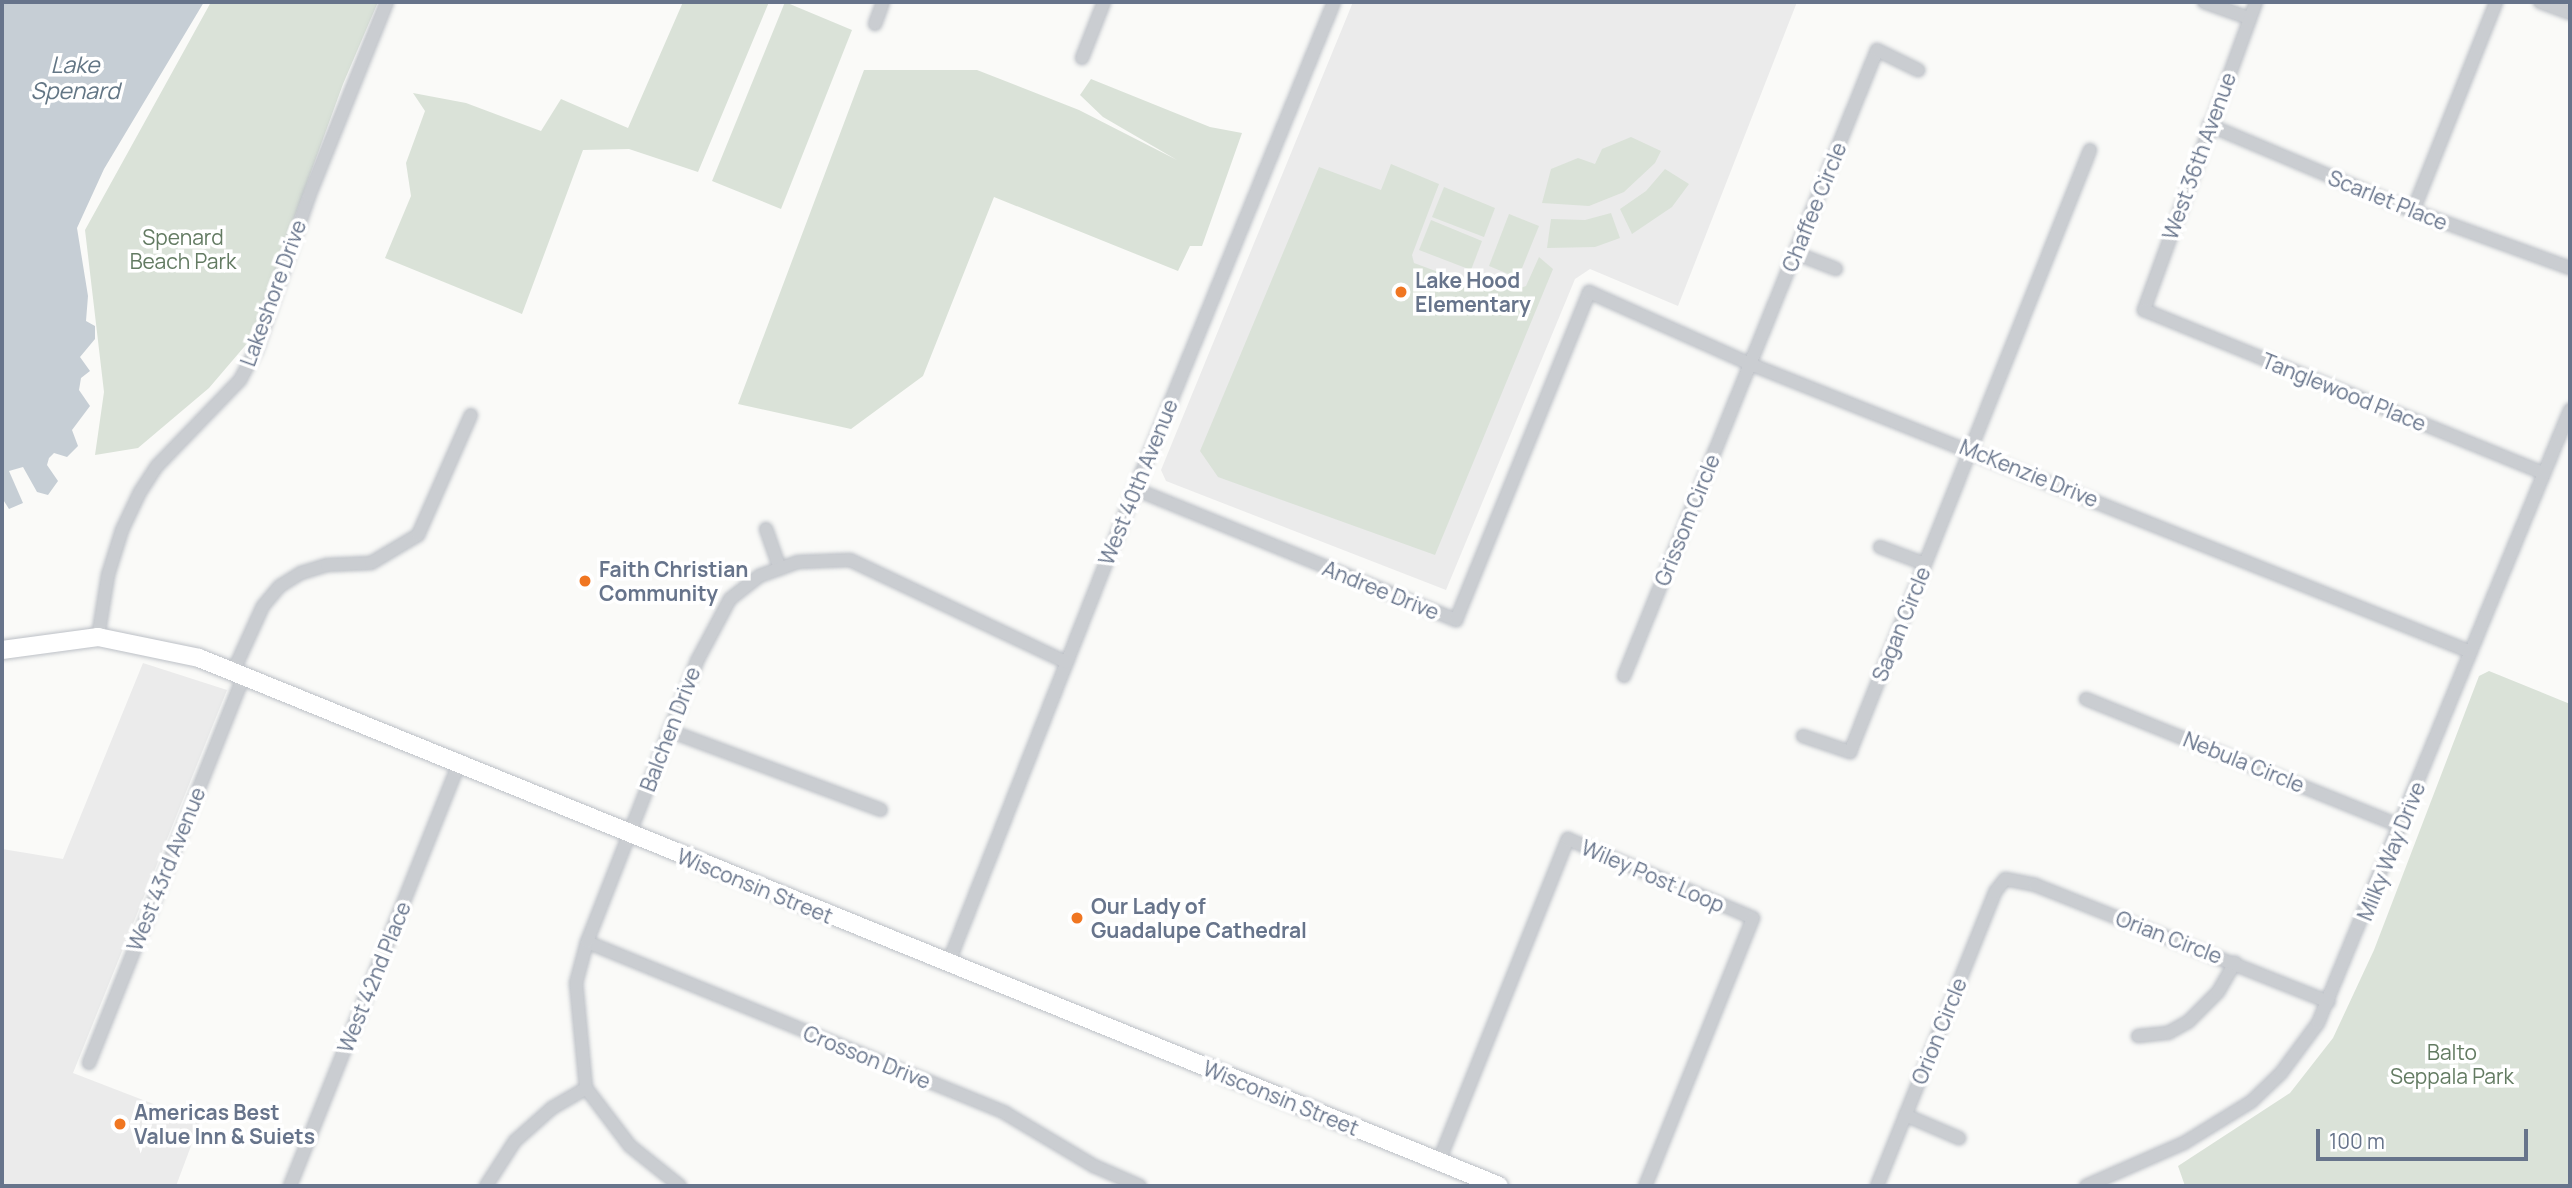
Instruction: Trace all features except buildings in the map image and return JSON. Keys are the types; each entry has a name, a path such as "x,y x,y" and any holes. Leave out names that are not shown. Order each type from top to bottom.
{"street":[{"name":"Lakeshore Drive","path":"98,637 108,575 121,530 141,492 157,467 240,380 256,350 309,196 387,2"},
{"path":"875,24 883,2"},
{"path":"1082,58 1104,2"},
{"name":"West 40th Avenue","path":"948,964 1135,489 1334,2"},
{"path":"2204,2 2249,18"},
{"name":"West 36th Avenue","path":"2144,310 2209,125 2256,2"},
{"path":"2413,211 2496,2"},
{"path":"2540,2 2570,13"},
{"name":"Chaffee Circle","path":"1750,365 1877,50 1918,70"},
{"name":"Scarlet Place","path":"2209,125 2413,211 2570,268"},
{"name":"Sagan Circle","path":"1803,736 1850,752 1973,450 2090,150"},
{"path":"1795,253 1836,270"},
{"name":"Andree Drive","path":"1135,489 1456,620 1589,292"},
{"name":"McKenzie Drive","path":"1589,292 1750,365 1973,450 2471,652"},
{"name":"Tanglewood Place","path":"2144,310 2544,473"},
{"name":"Grissom Circle","path":"1624,676 1750,365"},
{"name":"Milky Way Drive","path":"2086,1186 2184,1143 2251,1102 2281,1073 2329,1002 2570,410"},
{"name":"West 43rd Avenue","path":"89,1063 263,606 280,586 301,573 327,565 371,562 418,535 471,415"},
{"path":"766,529 780,569"},
{"path":"1880,547 1925,564"},
{"name":"Balchen Drive","path":"586,1088 576,983 587,942 706,640 730,599 759,576 780,569 822,558 850,560 1066,662"},
{"name":"Wisconsin Street","path":"2,650 98,637 145,644 239,674 458,767 1499,1186"},
{"name":"Nebula Circle","path":"2086,699 2401,826"},
{"path":"670,732 881,810"},
{"name":"West 42nd Place","path":"290,1186 458,767"},
{"name":"Wiley Post Loop","path":"1439,1161 1568,839 1753,918 1645,1186"},
{"name":"Orian Circle","path":"2006,879 2035,885 2235,962 2329,1002"},
{"name":"Orion Circle","path":"1877,1186 1995,892 2006,879"},
{"name":"Crosson Drive","path":"587,942 1005,1113 1094,1166 1140,1186"},
{"path":"2138,1037 2168,1033 2188,1023 2218,992 2235,962"},
{"path":"486,1186 515,1141 552,1108 586,1088 630,1146 680,1186"},
{"path":"1905,1115 1959,1138"}],"shaded area":[{"name":"Lake Hood Elementary","path":"1353,2 1797,2 1678,306 1590,269 1575,279 1446,590 1166,481 1161,470"},
{"path":"143,663 227,690 73,1073 200,1122 176,1186 2,1186 2,849 63,859"}],"green space":[{"name":"Spenard Beach Park","path":"211,2 378,2 343,84 250,340 209,388 138,448 95,455 104,392 85,230"},
{"path":"683,2 769,2 698,172 629,149 583,150 522,314 385,258 411,196 406,163 425,111 413,93 466,103 541,131 561,99 628,128"},
{"path":"785,2 852,30 781,209 712,181"},
{"path":"864,70 977,70 1079,110 1177,160 1103,117 1080,95 1091,79 1210,127 1242,133 1202,246 1190,246 1178,271 994,197 923,376 851,429 738,404"},
{"path":"1631,137 1661,151 1655,163 1624,192 1589,206 1542,203 1551,169 1578,158 1595,164 1602,149"},
{"path":"1391,164 1439,184 1412,255 1414,263 1468,283 1486,275 1518,289 1526,286 1539,257 1553,269 1435,555 1218,477 1200,451 1319,167 1381,190"},
{"path":"1665,169 1689,184 1672,207 1632,234 1620,209 1646,191"},
{"path":"1444,187 1495,208 1484,237 1432,217"},
{"path":"1611,213 1620,238 1595,247 1547,248 1551,219 1585,220"},
{"path":"1509,214 1539,226 1518,278 1489,266"},
{"path":"1431,220 1482,241 1471,270 1419,250"},
{"name":"Balto Seppala Park","path":"2489,671 2570,704 2570,1186 2185,1186 2178,1166 2290,1093 2333,1038 2374,950 2479,676"}],"water":[{"name":"Lake Spenard","path":"2,2 204,2 104,169 77,228 88,296 86,321 95,326 95,339 80,357 90,371 81,378 79,390 90,406 72,430 78,446 67,457 54,453 49,458 47,465 58,481 48,495 37,492 23,467 9,471 23,503 9,509 2,498"}],"place":[{"name":"Lake Hood Elementary","path":"1401,292"},
{"name":"Faith Christian Community","path":"585,581"},
{"name":"Our Lady of Guadalupe Cathedral","path":"1077,918"},
{"name":"Americas Best Value Inn & Suiets","path":"120,1124"}]}
